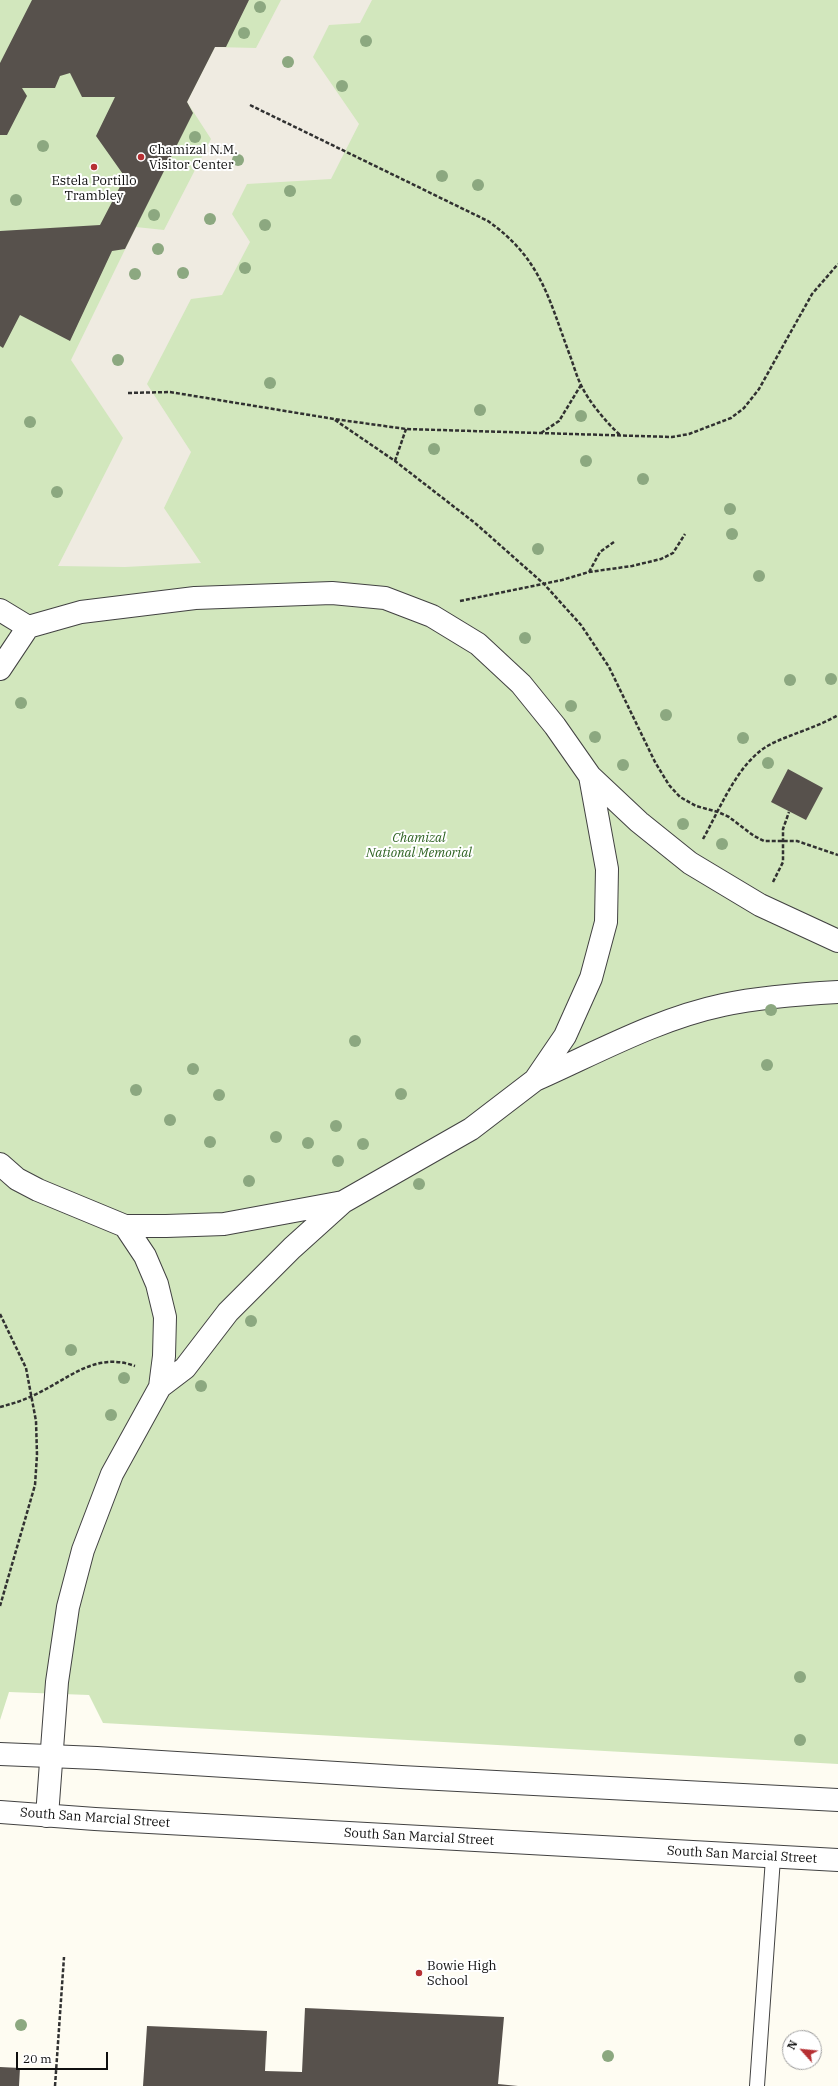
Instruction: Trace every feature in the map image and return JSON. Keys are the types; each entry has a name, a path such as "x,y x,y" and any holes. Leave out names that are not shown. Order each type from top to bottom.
{"street":[{"path":"0,669 28,627 81,612 195,598 332,593 385,598 432,616 478,644 521,684 555,726 590,776 639,822 690,863 760,905 838,941"},
{"path":"0,610 28,627"},
{"path":"535,1080 565,1036 591,978 606,922 607,869 590,776"},
{"path":"160,1387 185,1368 228,1312 292,1248 343,1202 470,1129 535,1080 661,1023 723,1005 802,994 838,992"},
{"path":"0,1164 17,1179 38,1190 125,1226 224,1224 343,1202"},
{"path":"47,1816 57,1682 68,1607 82,1550 112,1474 160,1387 164,1356 165,1317 157,1284 145,1256 125,1226"},
{"path":"0,1754 52,1755 401,1777 838,1800"},
{"name":"South San Marcial Street","path":"0,1812 47,1816 773,1858 838,1860"}],"lane":[{"path":"758,2086 773,1858"}],"path":[{"path":"250,105 488,221 506,234 522,250 542,280 581,385 606,421 620,436"},
{"path":"128,393 170,392 334,419 406,429 672,437 689,434 730,418 744,408 759,389 812,294 838,264"},
{"path":"541,433 559,421 581,385"},
{"path":"334,419 395,461 475,523 544,584 581,625 609,667 655,762 669,785 680,797 696,806 718,812 729,817 754,836 764,841 797,841 838,855"},
{"path":"395,461 406,429"},
{"path":"432,616 445,604 544,584 589,572 632,566 661,559 673,553 685,534"},
{"path":"589,572 600,552 614,542"},
{"path":"690,863 742,769 757,753 772,743 828,721 838,715"},
{"path":"760,905 783,862 783,829 789,812"},
{"path":"0,1314 26,1368 36,1421 37,1455 34,1485 0,1606"},
{"path":"0,1407 32,1396 88,1366 104,1361 124,1362 142,1369 160,1387"},
{"path":"55,2086 64,1957"}],"green space":[{"name":"Chamizal National Memorial","path":"0,0 838,0 838,1764 103,1723 89,1695 9,1692 0,1720"}],"shaded area":[{"path":"281,0 372,0 360,23 329,25 313,57 359,124 331,179 247,184 232,214 250,242 222,295 191,299 147,384 191,452 164,508 201,563 125,567 58,566 123,438 71,360 136,227 164,230 211,139 187,102 215,47 256,48"}],"building":[{"name":"Chamizal N.M. Visitor Center","path":"32,0 249,0 226,47 215,47 187,102 193,113 125,249 112,251 70,341 20,315 3,348 0,346 0,231 100,225 125,177 96,136 115,97 82,97 70,73 60,76 55,88 22,88 27,96 7,135 0,135 0,63"},
{"path":"788,769 823,788 806,820 771,802"},
{"path":"305,2008 504,2017 498,2084 518,2086 143,2086 147,2026 267,2031 265,2071 302,2072"},
{"path":"0,2067 20,2068 19,2086 0,2086"}],"place":[{"name":"Chamizal N.M. Visitor Center","path":"141,157"},
{"name":"Estela Portillo Trambley","path":"94,167"},
{"name":"Bowie High School","path":"419,1973"}]}
